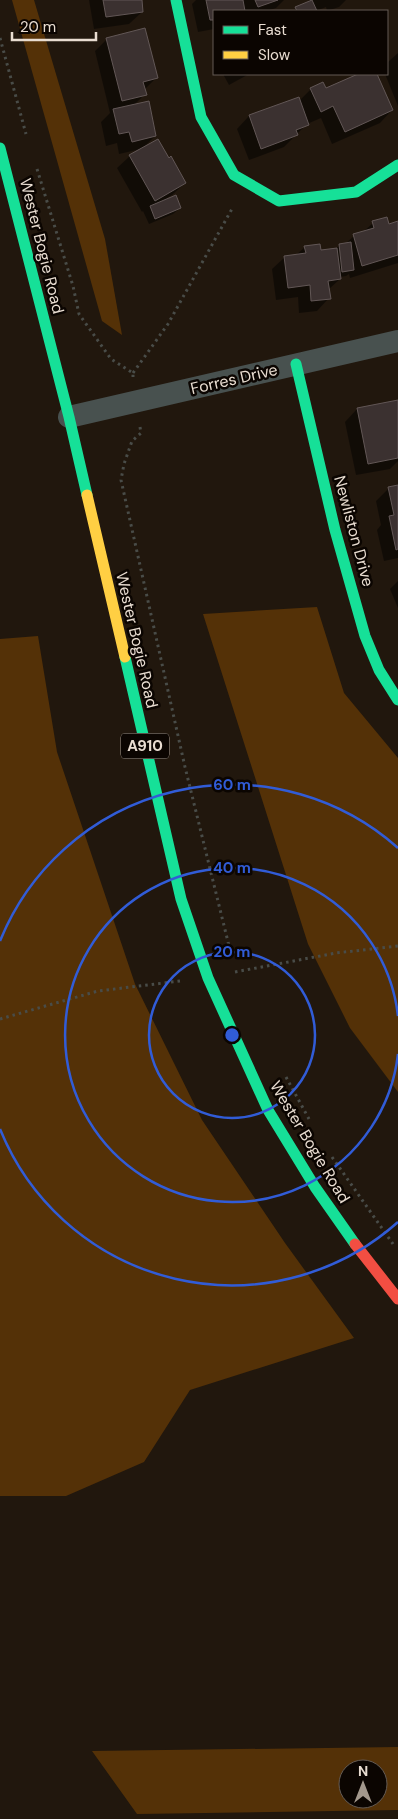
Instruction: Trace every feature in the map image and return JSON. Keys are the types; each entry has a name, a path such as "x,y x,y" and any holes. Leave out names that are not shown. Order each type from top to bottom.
{"main road":[{"path":"176,0 200,117 234,176 279,200 356,192 398,165"},
{"name":"Wester Bogie Road","path":"0,148 69,417 179,889 208,978 268,1110 320,1194 356,1246 398,1299"},
{"name":"Newliston Drive","path":"296,364 335,530 365,636 379,670 398,700"}],"street":[{"name":"Forres Drive","path":"69,417 398,341"}],"path":[{"path":"0,38 26,135"},
{"path":"35,163 73,286 79,314 110,359 133,373"},
{"path":"231,952 185,767 121,480 124,464 132,442 141,433 134,402 133,373 168,324 247,183"},
{"path":"0,1019 98,991 208,978 336,953 398,946"},
{"path":"236,965 241,980"},
{"path":"285,1074 312,1124"},
{"path":"331,1155 396,1248"}],"shaded area":[{"path":"12,0 34,0 105,239 122,335 102,321"},
{"path":"317,607 344,693 398,758 398,1092 350,1028 308,944 203,614"},
{"path":"38,636 57,752 135,984 202,1120 285,1243 354,1338 190,1390 144,1462 66,1496 0,1496 0,639"},
{"path":"398,1747 398,1810 137,1814 92,1751"}],"building":[{"path":"103,0 142,0 143,12 106,17"},
{"path":"206,0 243,0 245,10 213,10 213,20 210,20"},
{"path":"255,0 278,0 258,7"},
{"path":"312,0 317,10 296,10 295,7"},
{"path":"145,28 158,78 143,82 147,95 122,101 106,38"},
{"path":"356,75 377,75 393,110 345,132 333,106 321,112 310,88 323,82 326,88"},
{"path":"299,97 309,125 296,130 298,135 261,149 249,115"},
{"path":"149,101 156,136 132,142 129,132 119,134 113,109"},
{"path":"158,139 169,158 171,156 186,183 155,201 129,155"},
{"path":"176,195 181,208 155,219 150,206"},
{"path":"387,217 389,224 398,221 398,255 362,266 353,234 374,228 372,221"},
{"path":"351,242 354,270 342,272 339,244"},
{"path":"320,244 321,250 337,248 341,279 328,281 331,299 311,301 310,285 288,288 284,256 306,253 304,246"},
{"path":"398,400 398,458 368,464 357,408"},
{"path":"398,485 398,549 396,550 389,516 394,515 388,487"}],"traffic: fast":[{"path":"176,0 201,117 234,175 279,201 356,192 398,165"},
{"path":"0,148 69,417 87,495"},
{"path":"296,364 335,530 365,636 379,670 398,700"},
{"path":"125,657 181,899 208,978 268,1110 315,1187 355,1244"}],"traffic: slow":[{"path":"87,495 125,657"}],"traffic: jam":[{"path":"355,1244 398,1299"}]}
